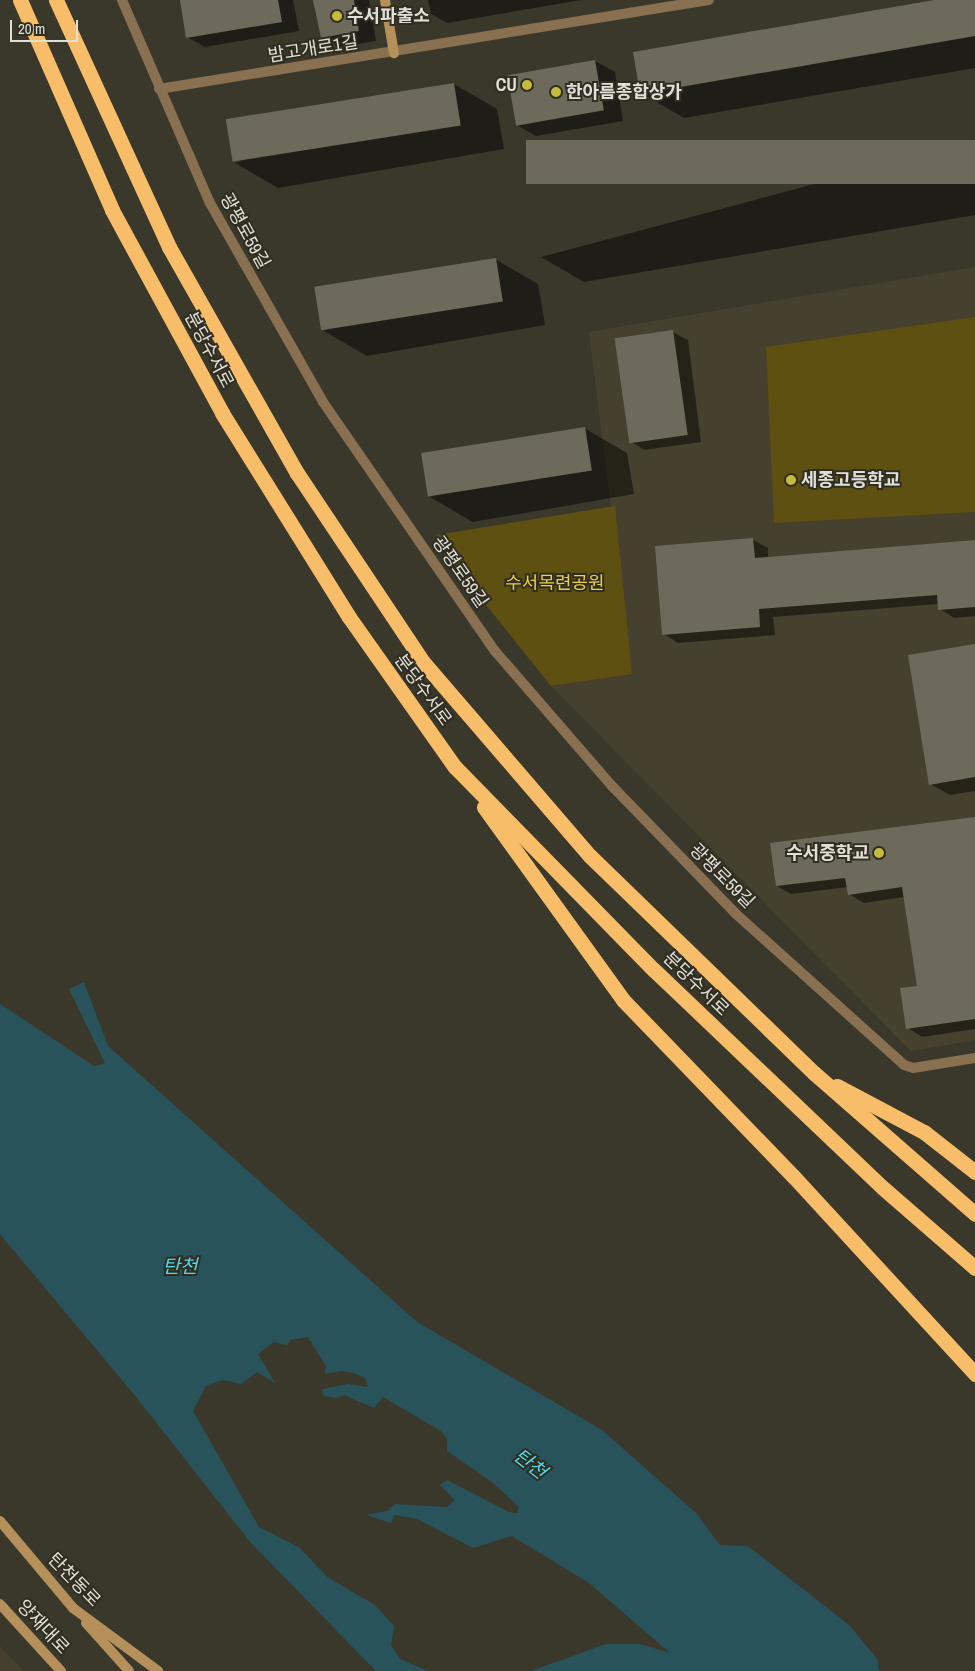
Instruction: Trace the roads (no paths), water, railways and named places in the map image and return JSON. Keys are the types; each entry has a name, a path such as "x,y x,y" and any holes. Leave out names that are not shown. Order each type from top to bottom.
{"highway":[{"name":"분당수서로","path":"20,0 112,210 222,413 348,617 455,767 654,970 883,1188 975,1268"},
{"name":"분당수서로","path":"56,0 169,247 297,473 423,662 590,856 814,1073 975,1214"},
{"path":"455,767 623,1000 794,1177 975,1374"},
{"path":"814,1073 924,1132 975,1172"}],"street":[{"name":"광평로59길","path":"122,0 159,89 210,202 323,402 495,651 612,786 736,914 904,1065 913,1068 975,1058"},
{"path":"385,0 394,52"},
{"name":"밤고개로1길","path":"159,89 709,0"},
{"name":"탄천동로","path":"0,1521 73,1608 158,1671"},
{"name":"양재대로","path":"0,1604 61,1671"},
{"path":"73,1608 129,1671"}],"water":[{"name":"탄천","path":"84,982 108,1046 417,1322 602,1430 696,1513 720,1545 748,1546 849,1625 878,1660 879,1671 531,1671 606,1644 640,1644 670,1653 589,1583 512,1536 473,1548 417,1519 394,1515 391,1523 366,1515 387,1511 395,1504 447,1507 455,1500 440,1485 447,1480 509,1512 517,1513 519,1507 492,1482 447,1451 447,1439 441,1431 383,1397 374,1408 344,1395 337,1398 323,1396 322,1390 327,1388 348,1384 368,1387 365,1378 354,1373 341,1371 325,1374 326,1366 308,1337 290,1340 287,1345 274,1342 258,1354 275,1383 257,1372 241,1384 223,1380 206,1386 193,1411 259,1527 300,1548 327,1577 375,1605 394,1626 391,1645 400,1659 428,1671 376,1671 251,1543 137,1398 0,1234 0,1004 94,1066 105,1063 69,989"}],"place":[{"name":"수서파출소","path":"337,16"},
{"name":"CU","path":"527,85"},
{"name":"한아름종합상가","path":"556,92"},
{"name":"세종고등학교","path":"791,480"},
{"name":"수서중학교","path":"879,853"}],"park label":[{"name":"수서목련공원","path":"555,583"}]}
